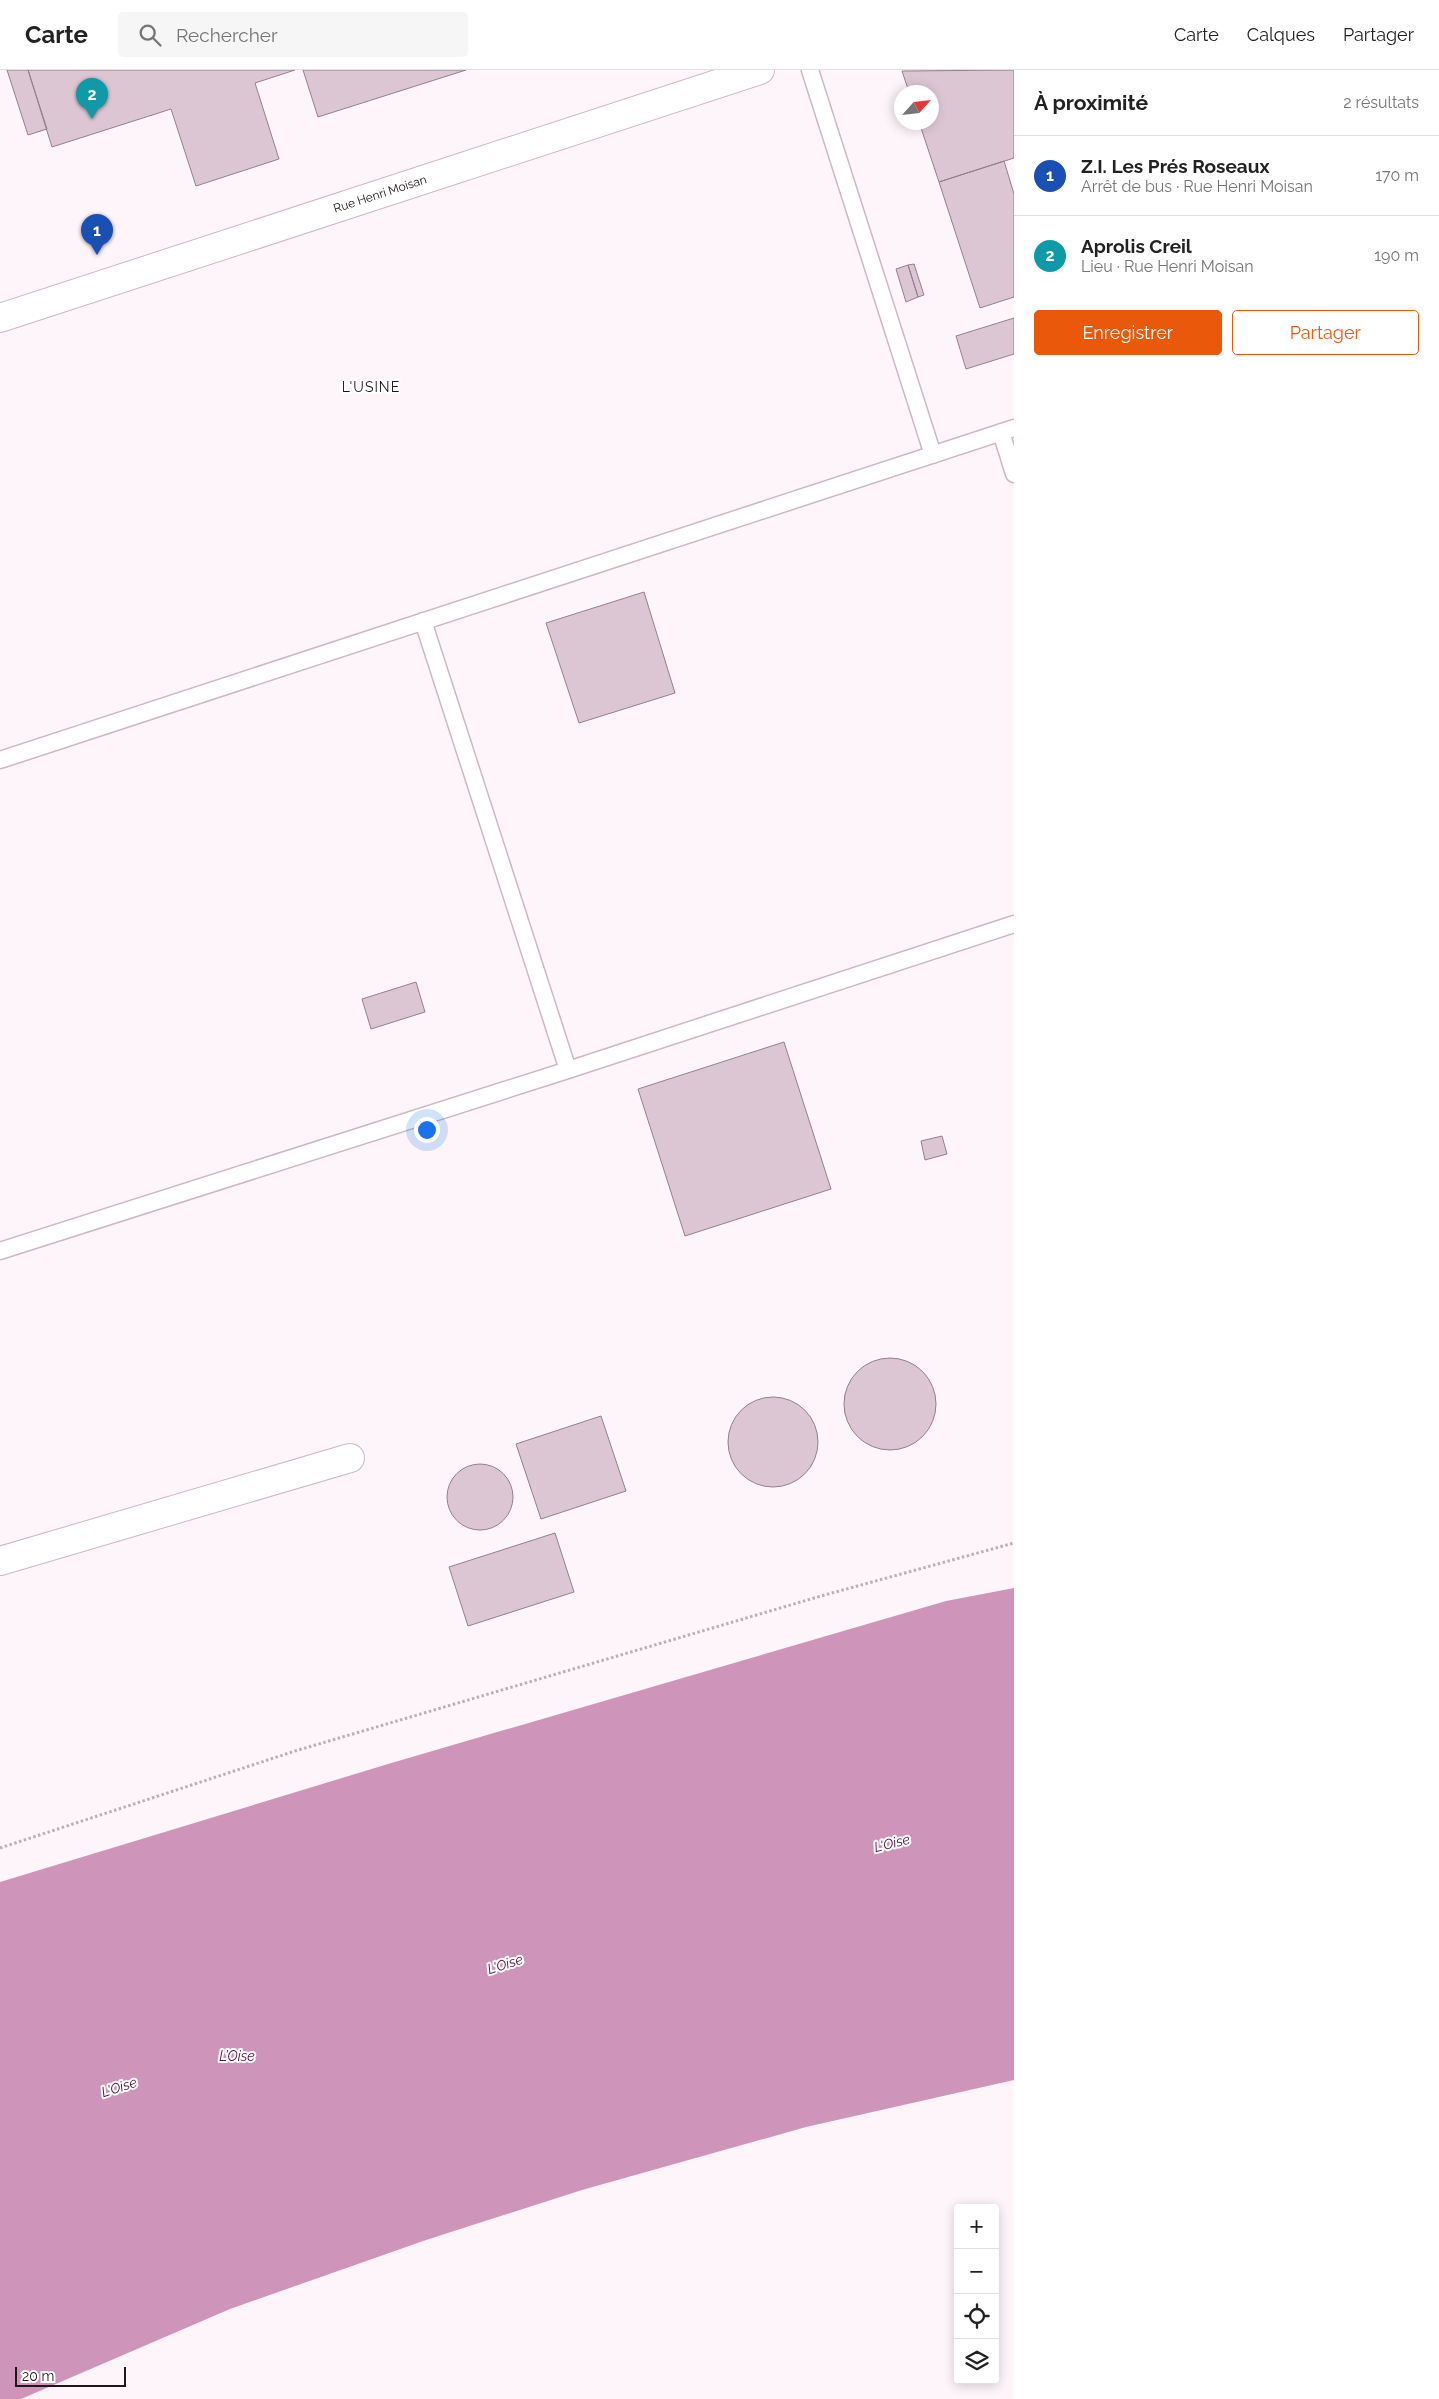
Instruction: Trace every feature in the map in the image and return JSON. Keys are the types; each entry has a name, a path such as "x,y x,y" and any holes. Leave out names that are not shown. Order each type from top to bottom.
{"street":[{"name":"Rue Henri Moisan","path":"0,318 760,70"},
{"path":"0,1562 350,1458"}],"lane":[{"path":"810,70 932,455"},
{"path":"0,760 1008,430 1014,474"},
{"path":"423,621 568,1070"},
{"path":"0,1251 568,1070 1014,924"}],"path":[{"path":"0,1848 295,1751 821,1596 1014,1543"}],"water":[{"name":"L’Oise","path":"1014,1588 1014,2080 806,2127 582,2190 426,2240 230,2309 21,2399 0,2399 0,1882 388,1764 946,1601"}],"building":[{"path":"7,70 28,70 47,129 28,135"},
{"path":"28,70 295,70 255,83 279,159 196,186 171,109 52,147"},
{"path":"303,70 466,70 318,117"},
{"path":"1014,70 1014,158 939,182 922,130 939,130 939,85 907,85 902,71"},
{"path":"1004,161 1014,194 1014,297 980,308 939,182"},
{"path":"914,264 924,295 918,297 908,265"},
{"path":"908,265 918,297 906,302 896,269"},
{"path":"1014,318 1014,354 966,369 956,336"},
{"path":"644,592 675,693 579,723 546,623"},
{"path":"416,982 425,1012 371,1029 362,999"},
{"path":"784,1042 831,1189 685,1236 638,1089"},
{"path":"942,1136 947,1154 925,1160 921,1141"},
{"path":"890,1358 907,1362 922,1372 932,1387 936,1404 932,1421 922,1436 907,1446 890,1450 873,1446 858,1436 848,1421 844,1404 848,1387 858,1372 873,1362"},
{"path":"764,1397 782,1397 798,1404 811,1417 818,1433 818,1451 811,1467 798,1480 782,1487 764,1487 748,1480 735,1467 728,1451 728,1433 735,1417 748,1404"},
{"path":"601,1416 626,1491 541,1519 516,1444"},
{"path":"480,1464 493,1466 503,1474 511,1484 513,1497 511,1510 503,1520 493,1528 480,1530 467,1528 457,1520 449,1510 447,1497 449,1484 457,1474 467,1466"},
{"path":"555,1533 574,1592 468,1626 449,1567"}],"place":[{"name":"Aprolis Creil","path":"92,119"},
{"name":"Z.I. Les Prés Roseaux","path":"97,255"}],"district":[{"name":"L'USINE","path":"371,387"}],"water label":[{"name":"L'Oise","path":"892,1843"},
{"name":"L'Oise","path":"505,1964"},
{"name":"L'Oise","path":"119,2087"}]}
